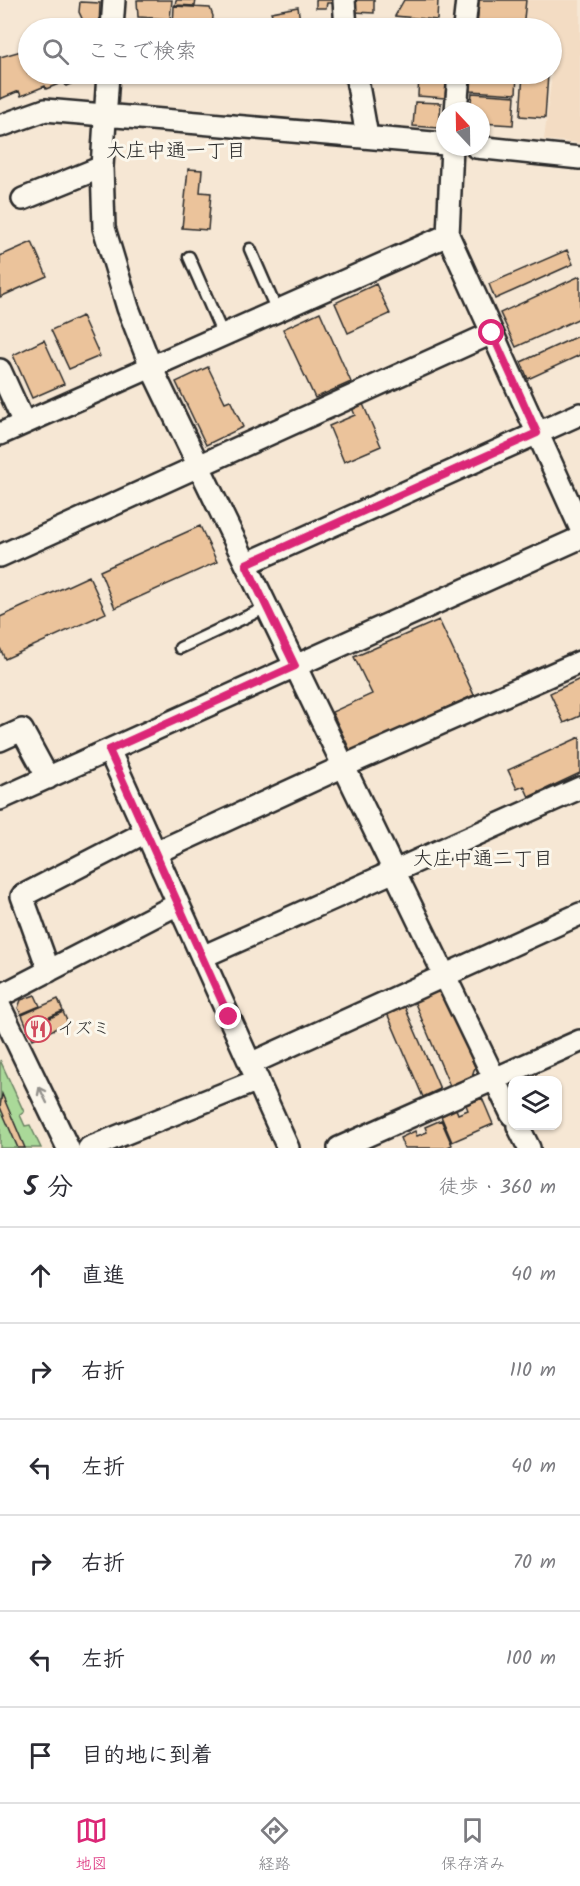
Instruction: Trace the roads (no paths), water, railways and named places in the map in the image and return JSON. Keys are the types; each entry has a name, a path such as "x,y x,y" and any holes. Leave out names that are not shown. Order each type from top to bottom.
{"street":[{"path":"113,18 114,0"},
{"path":"344,0 345,18"},
{"path":"465,18 466,0"},
{"path":"107,84 102,167 105,228 128,308 151,367 508,1104"},
{"path":"358,84 367,136"},
{"path":"457,102 458,84"},
{"path":"0,126 45,110 436,143"},
{"path":"490,148 580,158"},
{"path":"452,156 448,235 580,527"},
{"path":"23,199 102,167"},
{"path":"0,434 448,235"},
{"path":"0,556 492,333"},
{"path":"0,370 24,423"},
{"path":"246,564 580,414"},
{"path":"0,799 580,538"},
{"path":"155,853 344,766 580,662"},
{"path":"0,740 22,730 48,778"},
{"path":"109,750 288,1148"},
{"path":"202,957 580,788"},
{"path":"49,971 22,897 146,832"},
{"path":"0,996 178,904"},
{"path":"89,1148 254,1072 445,976 580,914"},
{"path":"0,1007 68,1148"},
{"path":"339,1148 580,1041"},
{"path":"520,1130 529,1148"}],"lane":[{"path":"250,249 277,311"},
{"path":"189,257 223,335"},
{"path":"180,648 267,607"}],"place":[{"name":"イズミ","path":"38,1029"}],"district":[{"name":"大庄中通一丁目","path":"176,152"},
{"name":"大庄中通二丁目","path":"483,860"}]}
